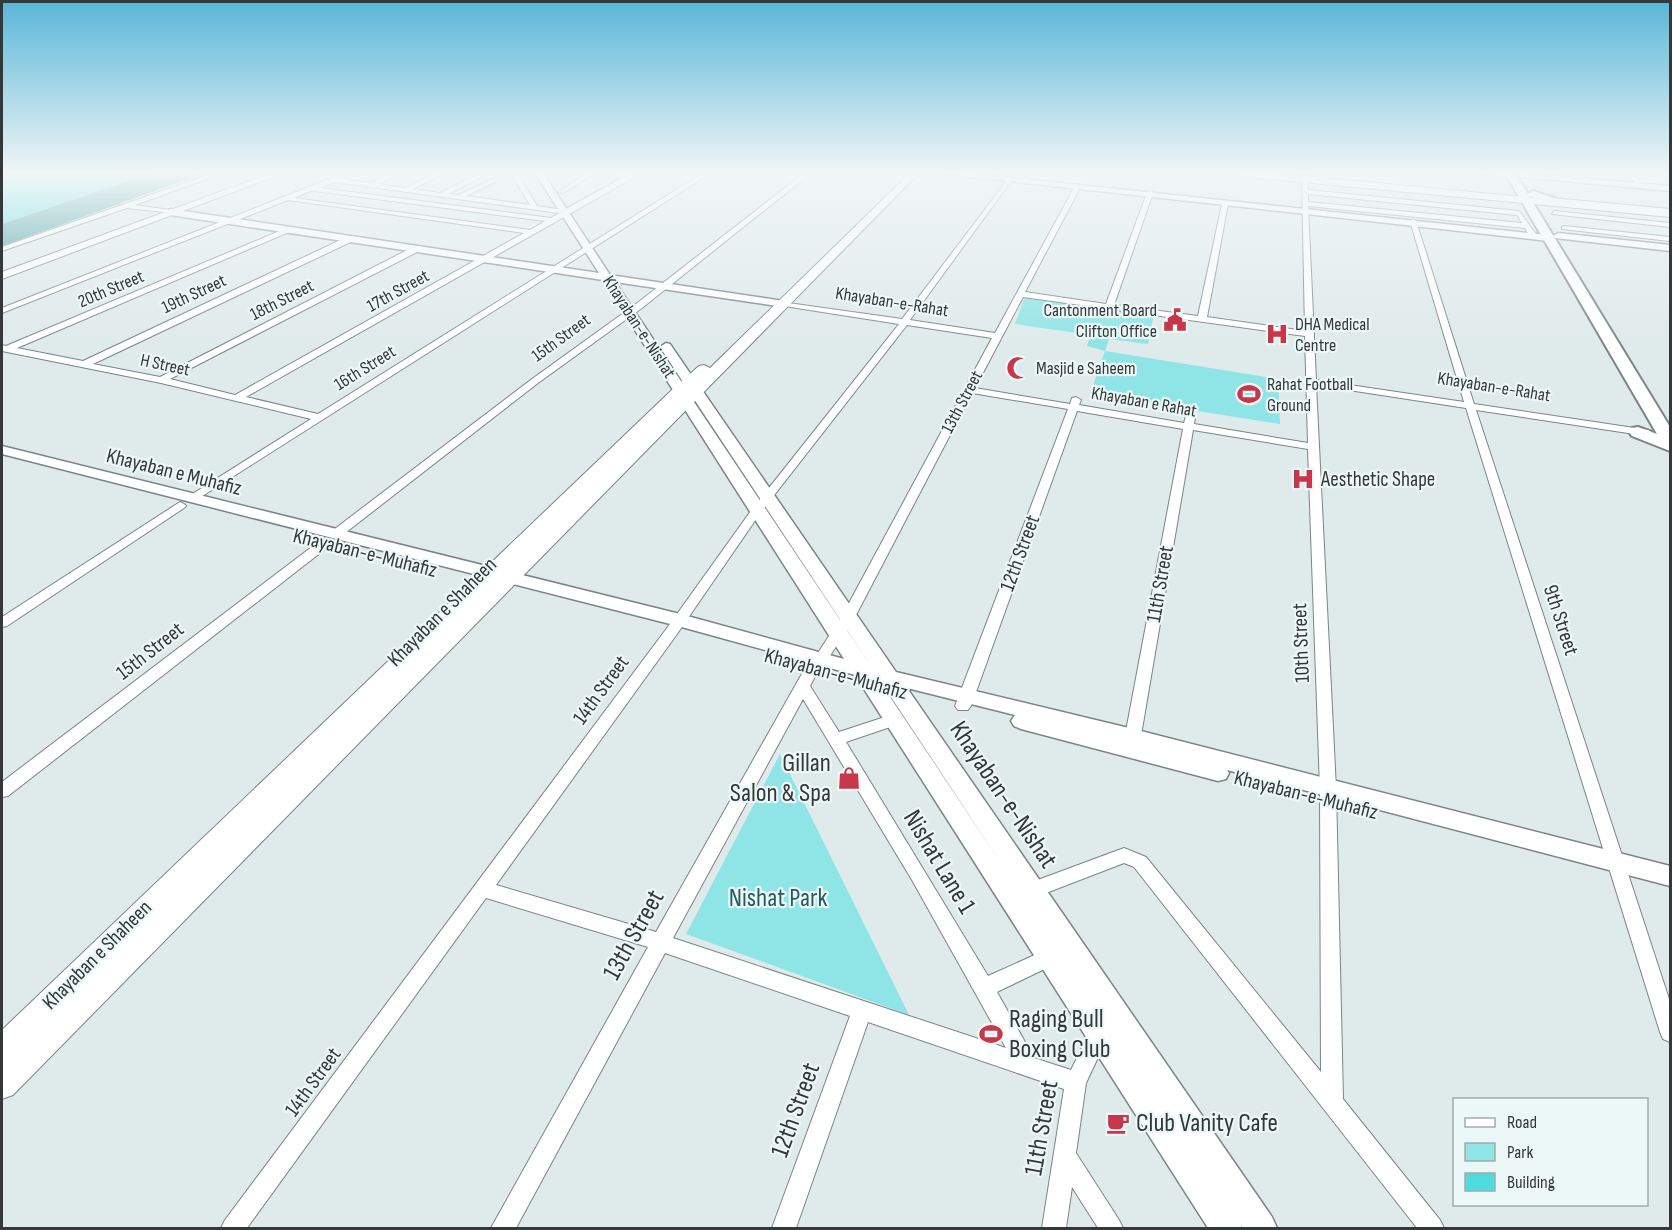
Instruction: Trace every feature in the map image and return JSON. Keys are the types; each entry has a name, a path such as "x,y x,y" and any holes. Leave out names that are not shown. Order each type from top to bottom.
{"main road":[{"path":"2,274 122,230"},
{"name":"Khayaban e Shaheen","path":"782,301 851,230"},
{"name":"Khayaban e Shaheen","path":"2,1050 496,580 855,230"},
{"path":"1548,233 1596,317 1668,432"},
{"path":"1548,233 1612,319 1668,432"},
{"path":"1596,317 1612,319"},
{"path":"1637,429 1668,432"},
{"path":"1637,429 1668,432"},
{"name":"Khayaban e Shaheen","path":"2,1084 496,580"}],"street":[{"path":"3,248 54,230"},
{"path":"2,311 206,230"},
{"name":"20th Street","path":"4,349 289,230"},
{"path":"301,230 488,257"},
{"path":"311,230 782,301"},
{"path":"520,230 532,232"},
{"name":"Khayaban-e-Nishat","path":"582,230 879,680 1033,890 1261,1228"},
{"path":"593,248 620,230"},
{"name":"15th Street","path":"2,791 734,230"},
{"name":"14th Street","path":"233,1228 676,626 762,504 906,320 968,230"},
{"name":"13th Street","path":"503,1228 802,686 842,624 1054,230"},
{"path":"1110,304 1137,230"},
{"path":"1202,316 1220,230"},
{"name":"10th Street","path":"1305,230 1328,795 1332,1105"},
{"name":"9th Street","path":"1422,230 1469,404 1671,1032"},
{"path":"1532,230 1671,249"},
{"path":"1532,230 1671,239"},
{"path":"1634,230 1640,236"},
{"path":"1655,230 1671,232"},
{"name":"17th Street","path":"237,398 532,232"},
{"name":"19th Street","path":"83,364 352,238"},
{"name":"18th Street","path":"161,380 418,248"},
{"name":"16th Street","path":"4,618 593,248"},
{"path":"1020,291 1309,332"},
{"name":"Khayaban-e-Rahat","path":"782,301 997,334"},
{"name":"H Street","path":"4,349 161,380 320,418"},
{"name":"Khayaban-e-Rahat","path":"1312,380 1637,429"},
{"name":"Khayaban e Rahat","path":"971,386 1313,442"},
{"name":"12th Street","path":"965,701 1075,403"},
{"name":"11th Street","path":"1132,743 1189,422"},
{"name":"Khayaban e Muhafiz","path":"2,450 115,484"},
{"name":"Khayaban-e-Muhafiz","path":"2,460 115,484 496,580 1618,868 1671,886"},
{"name":"Khayaban-e-Nishat","path":"879,680 894,720 1226,1228"},
{"name":"Nishat Lane 1","path":"802,686 984,988 1028,1067"},
{"path":"836,739 894,720"},
{"path":"1033,890 1124,855 1140,862 1432,1228"},
{"name":"Khayaban-e-Muhafiz","path":"1618,868 1671,876"},
{"path":"483,889 660,942 1076,1082"},
{"path":"984,988 1048,958"},
{"name":"12th Street","path":"784,1228 862,1010"},
{"name":"11th Street","path":"1054,1228 1076,1082 1113,1010"},
{"path":"1065,1156 1111,1228"}],"green space":[{"path":"1025,296 1154,314 1148,344 1109,339 1105,351 1087,346 1091,335 1015,324"},
{"path":"1105,351 1278,379 1280,424 1090,394"},
{"name":"Nishat Park","path":"780,754 909,1015 686,934"}],"place":[{"name":"Cantonment Board Clifton Office","path":"1175,320"},
{"name":"DHA Medical Centre","path":"1277,334"},
{"name":"Masjid e Saheem","path":"1018,368"},
{"name":"Rahat Football Ground","path":"1249,394"},
{"name":"Aesthetic Shape","path":"1303,479"},
{"name":"Gillan Salon & Spa","path":"849,778"},
{"name":"Raging Bull Boxing Club","path":"991,1034"},
{"name":"Club Vanity Cafe","path":"1118,1123"}]}
